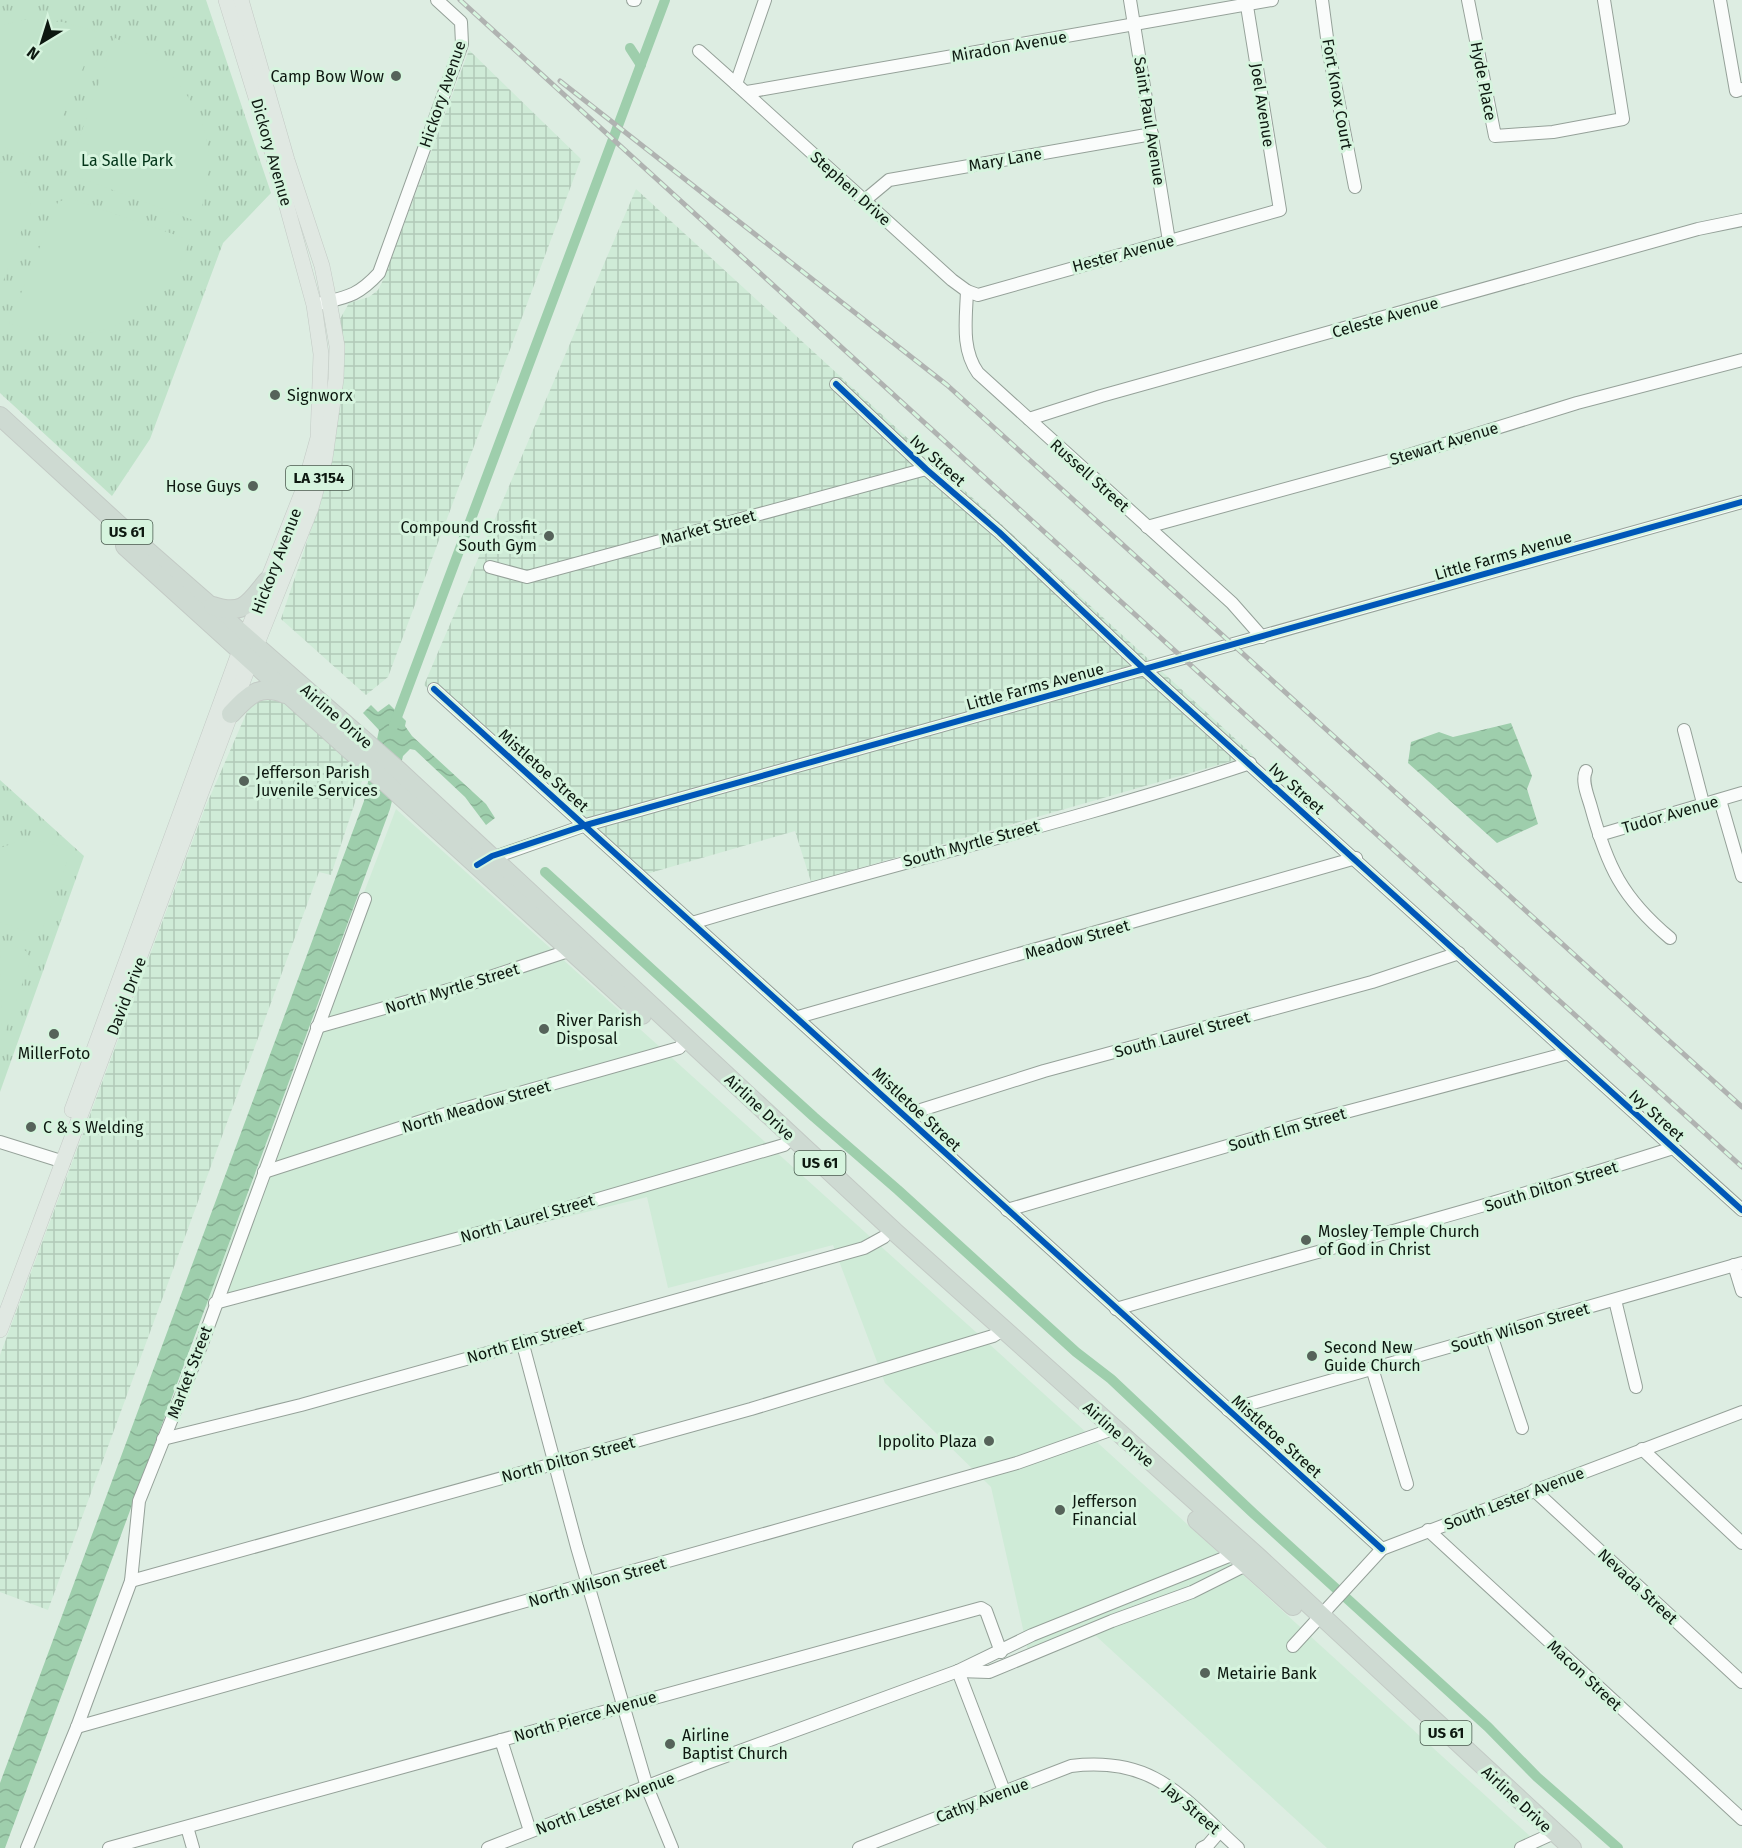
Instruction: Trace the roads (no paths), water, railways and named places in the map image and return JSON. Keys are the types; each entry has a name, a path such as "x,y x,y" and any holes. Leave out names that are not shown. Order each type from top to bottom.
{"highway":[{"name":"Airline Drive","path":"0,416 210,605 287,694 377,763"},
{"name":"Airline Drive","path":"0,431 396,780 1108,1432 1247,1556 1322,1616 1551,1840 1572,1848"},
{"path":"210,605 228,611 238,610 249,603 267,581"},
{"path":"231,714 248,696 260,689 273,689 287,694"},
{"name":"Airline Drive","path":"788,1141 884,1237 998,1333"}],"main road":[{"name":"Dickory Avenue","path":"226,0 322,303"},
{"name":"Dickory Avenue","path":"241,0 322,266 322,303"},
{"name":"Hickory Avenue","path":"248,649 267,581 304,488 318,438 322,303"},
{"name":"Hickory Avenue","path":"248,649 311,508 325,458 336,379 337,346 322,303"},
{"name":"David Drive","path":"0,1305 59,1161 231,714 248,649"},
{"name":"David Drive","path":"0,1330 59,1161 248,649"}],"street":[{"name":"Hickory Avenue","path":"322,303 356,295 365,289 379,273 462,44 461,22 437,0"},
{"path":"736,84 765,0"},
{"name":"Saint Paul Avenue","path":"1130,0 1169,241"},
{"name":"Miradon Avenue","path":"747,92 1247,2 1272,0"},
{"name":"Fort Knox Court","path":"1322,0 1329,53 1355,187"},
{"name":"Hyde Place","path":"1468,0 1495,136 1557,132 1623,119 1604,0"},
{"path":"1720,0 1736,91 1742,89"},
{"name":"Joel Avenue","path":"1247,2 1280,210"},
{"name":"Stephen Drive","path":"699,51 967,291"},
{"name":"Mary Lane","path":"865,200 889,180 1152,134"},
{"name":"Hester Avenue","path":"967,291 978,295 998,291 1071,267 1280,210"},
{"name":"Celeste Avenue","path":"1029,419 1101,396 1664,238 1742,220"},
{"name":"Russell Street","path":"967,291 966,344 972,364 1029,419 1232,603 1262,637"},
{"name":"Stewart Avenue","path":"1147,527 1406,456 1577,402 1742,360"},
{"name":"Ivy Street","path":"836,384 926,469 999,532 1145,670 1356,858 1742,1210"},
{"name":"Market Street","path":"490,567 527,577 926,469"},
{"name":"Little Farms Avenue","path":"485,861 585,825 1742,502"},
{"name":"Mistletoe Street","path":"434,689 1382,1549"},
{"path":"1684,730 1703,803"},
{"name":"South Myrtle Street","path":"692,923 832,881 1186,784 1250,763"},
{"path":"1586,771 1584,782 1613,875 1629,898 1670,938"},
{"name":"Tudor Avenue","path":"1599,835 1742,793"},
{"path":"1720,800 1742,876"},
{"name":"Meadow Street","path":"798,1017 1356,858"},
{"name":"Market Street","path":"27,1848 78,1727 130,1581 139,1501 201,1346 365,899"},
{"name":"North Myrtle Street","path":"317,1027 578,948"},
{"name":"South Laurel Street","path":"905,1115 1044,1071 1371,982 1459,952"},
{"name":"North Meadow Street","path":"264,1172 431,1118 682,1044"},
{"name":"South Elm Street","path":"1007,1210 1327,1117 1568,1053"},
{"name":"North Laurel Street","path":"215,1303 509,1225 788,1141"},
{"path":"0,1142 59,1161"},
{"name":"South Dilton Street","path":"1116,1309 1372,1235 1530,1194 1673,1149"},
{"name":"North Elm Street","path":"163,1439 301,1405 522,1341 864,1248 884,1237"},
{"path":"1738,1264 1742,1291"},
{"name":"South Wilson Street","path":"1228,1410 1738,1264"},
{"path":"1615,1300 1636,1387"},
{"name":"North Dilton Street","path":"130,1581 751,1409 998,1333"},
{"path":"1491,1335 1522,1428"},
{"path":"522,1341 554,1462 647,1787 672,1848"},
{"path":"1371,1368 1407,1484"},
{"name":"South Lester Avenue","path":"1293,1646 1382,1549 1742,1412"},
{"name":"North Wilson Street","path":"78,1727 1017,1463 1108,1432"},
{"path":"1642,1449 1742,1543"},
{"name":"Nevada Street","path":"1534,1490 1742,1682"},
{"name":"Macon Street","path":"1428,1530 1742,1819"},
{"name":"North Lester Avenue","path":"488,1848 958,1671 1002,1652 1032,1635 1160,1584 1247,1556"},
{"name":"North Lester Avenue","path":"958,1671 989,1672 1122,1617 1165,1602 1247,1556"},
{"path":"1160,1584 1165,1602"},
{"path":"1116,1602 1122,1617"},
{"name":"North Pierce Avenue","path":"109,1848 624,1705 983,1609 1002,1652"},
{"path":"958,1671 1004,1791"},
{"path":"501,1740 531,1831"},
{"name":"Cathy Avenue","path":"859,1848 1071,1766 1108,1763"},
{"name":"Jay Street","path":"1108,1763 1159,1779 1183,1796 1238,1848"},
{"path":"187,1827 193,1848"},
{"path":"1202,1848 1208,1845 1220,1831"},
{"path":"1521,1848 1551,1840"}],"water":[{"path":"389,704 406,721 405,726 412,736 486,804 495,818 486,825 465,797 415,750 410,749 403,756 390,809 5,1848 0,1848 0,1783 364,801 379,730 363,713 371,705 378,712"},
{"path":"1511,723 1532,776 1527,789 1538,824 1497,843 1408,763 1411,742 1439,732 1453,737"}],"waterway":[{"path":"394,725 665,0"},
{"path":"630,48 641,65"},
{"path":"545,872 1076,1352 1111,1379 1253,1513 1488,1727 1537,1777 1618,1848"}],"railway":[{"path":"460,0 1742,1167"},
{"path":"560,81 947,385 1742,1107"}],"place":[{"name":"Camp Bow Wow","path":"396,76"},
{"name":"Signworx","path":"275,395"},
{"name":"Hose Guys","path":"253,486"},
{"name":"Compound Crossfit South Gym","path":"549,536"},
{"name":"Jefferson Parish Juvenile Services","path":"244,781"},
{"name":"River Parish Disposal","path":"544,1029"},
{"name":"MillerFoto","path":"54,1034"},
{"name":"C & S Welding","path":"31,1127"},
{"name":"Mosley Temple Church of God in Christ","path":"1306,1240"},
{"name":"Second New Guide Church","path":"1312,1356"},
{"name":"Ippolito Plaza","path":"989,1441"},
{"name":"Jefferson Financial","path":"1060,1510"},
{"name":"Metairie Bank","path":"1205,1673"},
{"name":"Airline Baptist Church","path":"670,1744"}],"park label":[{"name":"La Salle Park","path":"127,160"}]}
